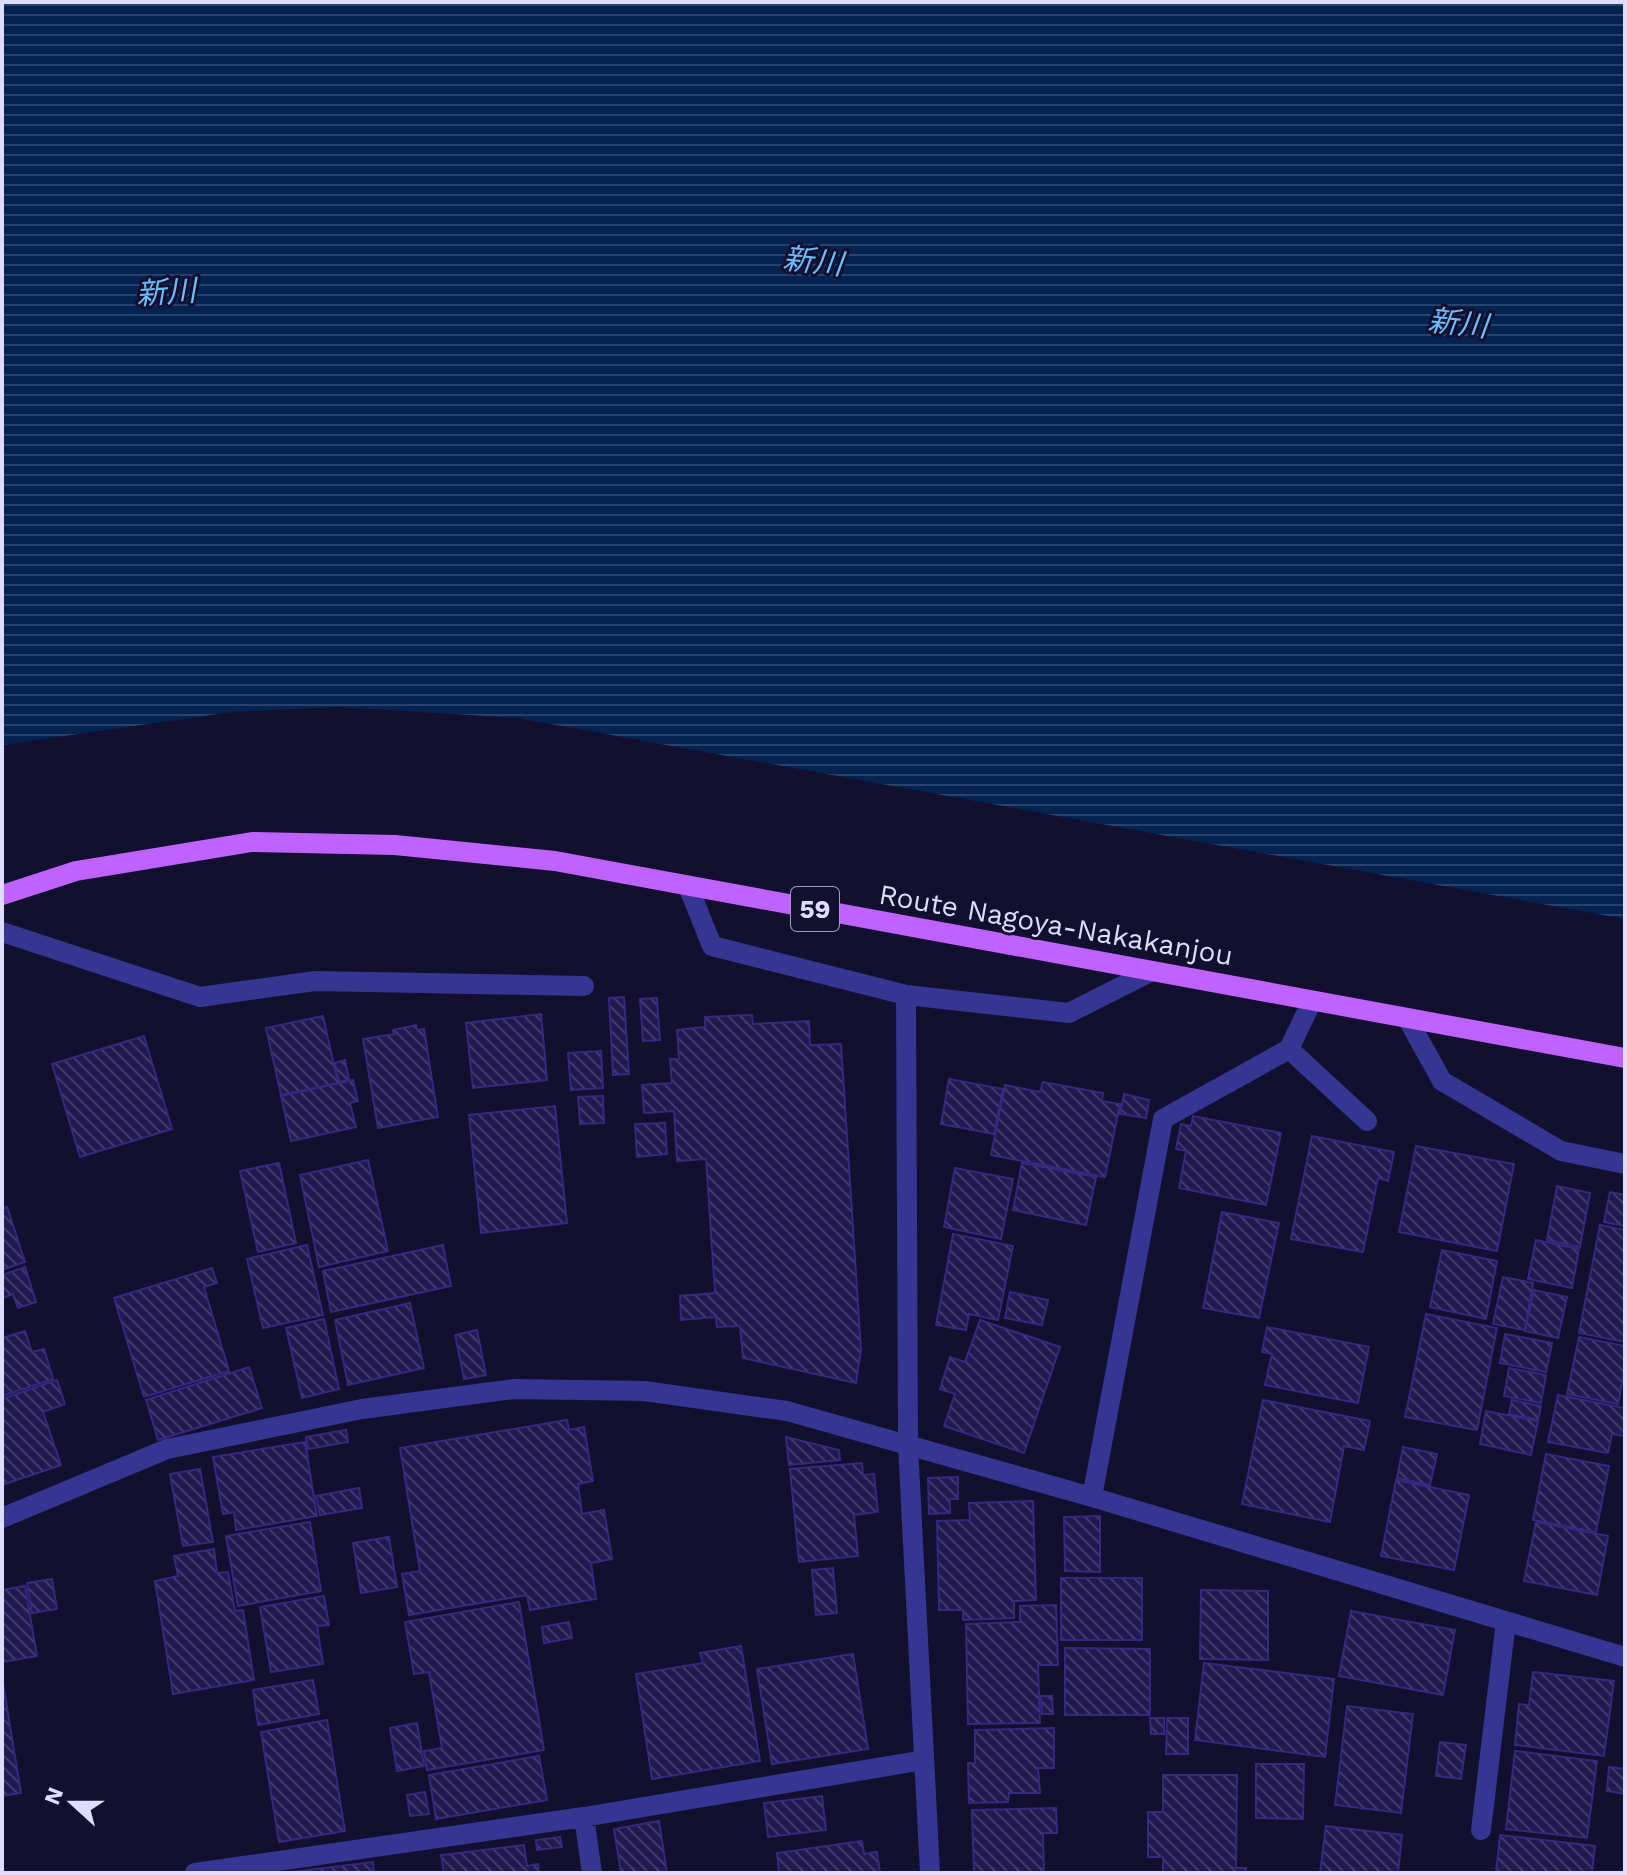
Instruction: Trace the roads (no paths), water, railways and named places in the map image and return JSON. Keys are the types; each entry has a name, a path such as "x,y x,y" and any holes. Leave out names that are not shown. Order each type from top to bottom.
{"main road":[{"name":"Route Nagoya-Nakakanjou","path":"2,895 76,871 252,842 395,845 555,861 1625,1058"}],"street":[{"path":"688,886 712,946 906,995 1069,1013 1152,971"},
{"path":"2,932 200,997 315,981 584,986"},
{"path":"906,995 908,1445 930,1873"},
{"path":"1092,1497 1163,1119 1289,1049 1312,1001"},
{"path":"1407,1018 1442,1081 1561,1151 1625,1164"},
{"path":"1289,1049 1367,1121"},
{"path":"2,1518 167,1449 362,1409 514,1389 644,1391 787,1411 1092,1497 1625,1657"},
{"path":"1481,1830 1506,1621"},
{"path":"195,1873 584,1817 924,1760"},
{"path":"584,1817 592,1873"}],"water":[{"name":"新川","path":"2,2 1625,2 1625,919 518,718 338,707 232,712 2,745"}]}
